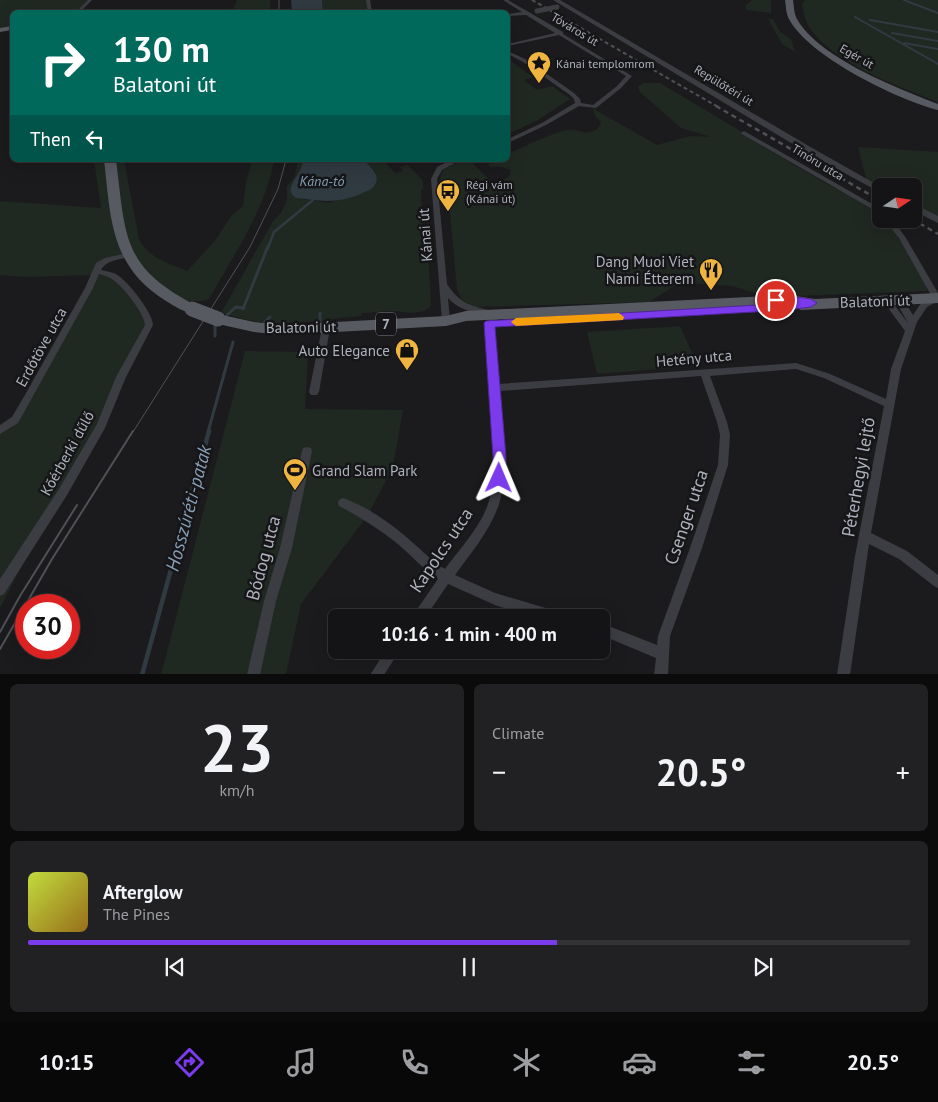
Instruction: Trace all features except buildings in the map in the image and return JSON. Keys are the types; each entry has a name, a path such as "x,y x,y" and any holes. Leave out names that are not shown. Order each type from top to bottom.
{"main road":[{"name":"Egér út","path":"789,0 789,11 794,22 804,35 821,49 865,75 938,107"},
{"name":"Balatoni út","path":"110,162 122,236 128,255 136,268 152,285 192,309 218,319 267,329 326,328 446,321 474,324 494,319 790,300 811,303 937,298"}],"street":[{"path":"80,10 90,0"},
{"name":"Tóváros út","path":"505,0 629,76 619,87 594,107 578,104"},
{"path":"510,15 537,11 559,4"},
{"name":"Repülőtéri út","path":"559,4 872,185"},
{"path":"510,45 561,33"},
{"path":"510,53 525,61 578,99 578,104 544,124 510,140"},
{"name":"Tinóru utca","path":"744,133 872,207"},
{"name":"Kánai út","path":"446,321 435,174 443,166 452,162"},
{"path":"922,211 938,220"},
{"path":"896,228 902,234 928,286 937,298"},
{"path":"96,271 99,265 108,260 128,255"},
{"name":"Kőérberki dűlő","path":"0,590 63,492 102,425 121,377 149,325 149,319 142,307 118,278 112,274 96,271"},
{"name":"Erdőtöve utca","path":"0,430 15,420 89,288 96,271"},
{"path":"442,284 454,301 462,307 494,319"},
{"name":"Péterhegyi lejtő","path":"843,674 888,404 896,370 911,326 924,305 937,298"},
{"path":"891,300 911,326"},
{"name":"Kapolcs utca","path":"424,609 481,529 493,506 499,478 500,457 494,388 494,319"},
{"path":"314,392 326,328"},
{"name":"Hetény utca","path":"494,388 796,366 827,376 888,404"},
{"name":"Csenger utca","path":"660,674 664,636 696,548 723,465 725,435 704,372"},
{"name":"Bódog utca","path":"253,674 270,601 286,548 307,451"},
{"path":"343,503 368,515 404,542 434,569 447,577 477,593 504,604 524,609"},
{"path":"865,536 903,555 938,582"},
{"path":"610,633 662,654"},
{"path":"376,674 387,659"}],"shaded area":[{"path":"0,0 90,0 80,10 10,10 10,28 0,32"},
{"path":"237,0 270,0 270,10 233,10"},
{"path":"322,0 368,0 370,10 323,10"},
{"path":"752,0 771,0 771,13 747,10 745,6"},
{"path":"805,0 938,0 938,102 886,81 850,63 834,52 809,27 802,5"},
{"path":"768,19 773,19 780,32 791,39 795,52 782,44"},
{"path":"510,60 533,77 524,80 537,90 552,86 570,99 538,120 510,133"},
{"path":"644,83 660,83 827,184 872,206 872,228 895,228 899,232 927,287 927,291 768,297 732,286 686,283 676,285 649,302 471,307 471,305 461,299 457,289 448,191 441,189 440,181 443,171 451,165 471,162 496,186 509,176 511,170 502,167 490,167 488,164 492,162 510,162 510,153 562,131 588,132 598,129 601,122 596,117 592,108 657,145 690,136 711,137 681,128 640,92 638,86"},
{"path":"858,147 938,152 938,220 922,211 922,178 872,178 872,185 862,180 866,178"},
{"path":"94,162 124,162 139,239 143,246 153,255 187,271 214,242 232,215 243,206 251,162 274,162 264,197 248,232 209,299 203,301 176,301 128,255 108,260 97,271 112,275 149,319 102,425 47,518 0,608 0,428 7,425 64,330 92,275 27,277 0,275 0,201 101,208"},
{"path":"298,162 303,162 291,186 292,194 296,198 330,203 376,173 366,162 385,162 395,173 403,171 400,167 408,165 423,181 423,189 421,189 422,223 427,234 431,306 422,311 412,313 391,311 362,313 361,316 284,323 259,322 221,313 273,221 281,213 287,200 287,186 295,176"},
{"path":"680,326 698,366 597,374 587,332"},
{"name":"Grand Slam Park","path":"245,351 308,352 305,409 403,410 393,467 368,515 301,604 286,674 161,674"}],"water":[{"path":"291,0 322,0 323,10 292,10"},
{"name":"Kána-tó","path":"303,162 366,162 373,170 377,181 371,189 361,194 334,201 296,198 292,194 291,186"}],"waterway":[{"path":"904,0 938,13"},
{"path":"855,17 938,64"},
{"path":"870,20 938,32"},
{"path":"892,33 938,41"},
{"path":"904,43 938,49"},
{"name":"Hosszúréti-patak","path":"268,248 274,232 313,200 314,196"},
{"name":"Hosszúréti-patak","path":"243,308 268,246"},
{"path":"227,315 236,307 243,308"},
{"path":"320,313 320,321"},
{"path":"264,323 270,317"},
{"path":"215,326 215,336"},
{"name":"Hosszúréti-patak","path":"208,432 233,342"},
{"name":"Hosszúréti-patak","path":"142,674 209,431"}],"tram line":[{"path":"279,0 279,10"},
{"path":"133,432 250,247 278,189 285,162"},
{"path":"0,649 52,559 133,431"},
{"path":"0,632 20,596 77,505"}],"railway":[{"path":"532,0 718,107"},
{"path":"716,106 872,196"},
{"path":"922,225 938,234"}],"slow traffic":[{"path":"516,322 619,317"}],"place":[{"name":"Kánai templomrom","path":"539,84"},
{"name":"Régi vám (Kánai út)","path":"448,212"},
{"name":"Dang Muoi Viet Nami Étterem","path":"711,291"},
{"name":"Auto Elegance","path":"407,371"},
{"name":"Grand Slam Park","path":"295,491"}],"route":[{"path":"499,478 500,457 490,323 788,307 811,303 776,300"}]}
